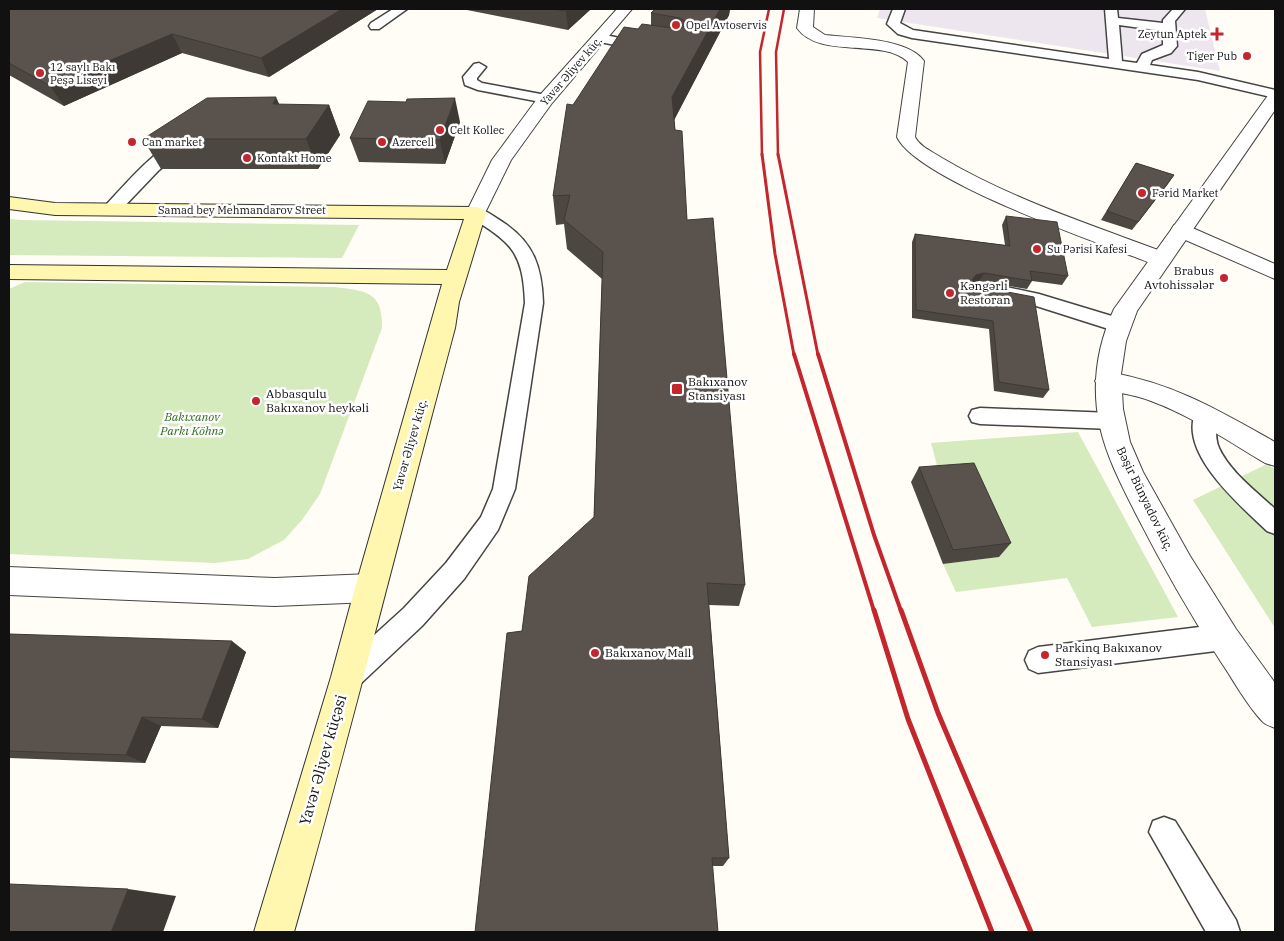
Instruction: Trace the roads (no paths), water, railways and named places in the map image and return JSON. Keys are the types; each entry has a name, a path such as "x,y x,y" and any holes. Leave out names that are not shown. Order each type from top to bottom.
{"main road":[{"name":"Samad bey Mehmandarov Street","path":"9,203 56,209 476,213"},
{"name":"Yavər Əliyev küç.","path":"370,588 443,328 448,302 476,213"},
{"path":"9,272 456,277"},
{"name":"Yavər Əliyev küçəsi","path":"274,932 348,677 370,588"}],"street":[{"name":"Yavər Əliyev küç.","path":"476,213 502,160 546,99 569,70 600,38 624,9"},
{"path":"807,9 805,28 812,35 822,39 898,49 909,54 916,61 906,137 916,150 982,188 1010,201 1161,259"},
{"name":"Bəşir Bünyadov küç.","path":"1274,102 1181,230 1118,325 1109,359 1108,381 1112,421 1117,442 1150,513 1185,578 1275,711"},
{"path":"1181,230 1275,272"},
{"path":"1108,381 1143,388 1205,415 1275,455"},
{"path":"9,580 275,592 370,588"}],"lane":[{"path":"374,26 401,9"},
{"path":"899,9 893,24 902,31 912,34 1198,76 1274,102"},
{"path":"1142,67 1147,57 1166,50 1170,46 1169,20 1179,9"},
{"path":"1116,63 1112,15 1169,28"},
{"path":"600,38 661,49"},
{"path":"479,67 470,76 470,82 478,86 546,99"},
{"path":"112,209 164,155 197,136"},
{"path":"348,677 413,618 455,571 490,522 504,489 534,303 534,278 528,256 513,239 499,226 476,213"},
{"path":"988,291 1032,298 1118,325"},
{"path":"1205,415 1205,440 1215,460 1232,482 1275,524"},
{"path":"980,416 1112,421"},
{"path":"1038,660 1224,637"},
{"path":"1164,832 1224,932"}],"railway":[{"path":"762,156 760,52 769,9"},
{"path":"778,156 776,52 784,9"},
{"path":"762,154 775,254 794,355"},
{"path":"778,154 818,355"},
{"path":"794,354 874,611"},
{"path":"818,354 874,535 901,611"},
{"path":"874,610 908,719 992,932"},
{"path":"901,610 938,713 1031,932"}],"place":[{"name":"Opel Avtoservis","path":"676,25"},
{"name":"Zeytun Aptek","path":"1217,34"},
{"name":"Tiger Pub","path":"1247,56"},
{"name":"12 saylı Bakı Peşə Liseyi","path":"40,73"},
{"name":"Celt Kollec","path":"440,130"},
{"name":"Can market","path":"132,142"},
{"name":"Azercell","path":"382,142"},
{"name":"Kontakt Home","path":"247,158"},
{"name":"Fərid Market","path":"1142,193"},
{"name":"Su Pərisi Kafesi","path":"1037,249"},
{"name":"Brabus Avtohissələr","path":"1224,278"},
{"name":"Kəngərli Restoran","path":"950,293"},
{"name":"Bakıxanov Stansiyası","path":"677,389"},
{"name":"Abbasqulu Bakıxanov heykəli","path":"256,401"},
{"name":"Bakıxanov Mall","path":"595,653"},
{"name":"Parkinq Bakıxanov Stansiyası","path":"1045,655"}],"park label":[{"name":"Bakıxanov Parkı Köhnə","path":"192,424"}]}
